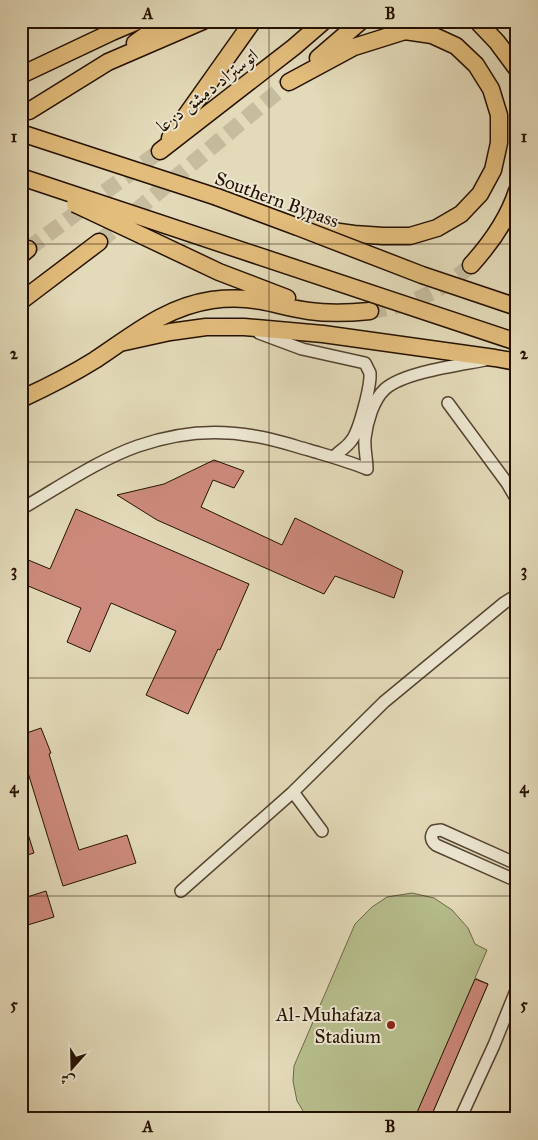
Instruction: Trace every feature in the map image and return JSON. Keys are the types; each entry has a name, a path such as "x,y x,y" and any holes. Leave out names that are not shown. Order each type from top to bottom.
{"highway":[{"path":"22,74 138,21"},
{"path":"30,111 108,62 166,21"},
{"path":"108,62 202,21"},
{"name":"اتوستراد دمشق درعا","path":"253,21 160,152 294,47 324,21"},
{"path":"295,226 383,236 410,236 437,228 461,214 480,194 493,170 500,143 499,115 491,89 476,65 456,46 432,35 405,31 354,47 289,82 360,21"},
{"path":"477,21 497,42 517,69"},
{"name":"Southern Bypass","path":"21,133 217,197 422,275 517,307"},
{"path":"21,177 219,272 330,313"},
{"path":"21,177 517,342"},
{"path":"471,265 496,235 514,201 517,191"},
{"path":"21,301 99,242"},
{"path":"21,399 58,382 94,361 146,324 181,307 212,300 228,299 253,300 308,311 330,313 370,311"},
{"path":"120,343 170,332 206,327 244,327 323,334 517,362"}],"street":[{"path":"21,509 116,455 138,446 183,435 230,433 276,440 367,469 365,419 370,378 365,363 302,349 244,327"},
{"path":"334,457 353,439 378,397 386,388 399,380 428,371 495,358"},
{"path":"448,403 507,483 517,500"},
{"path":"181,891 293,792 384,702 504,603 517,595"},
{"path":"293,792 322,831"},
{"path":"517,864 441,830 434,831 431,837 436,845 517,881"},
{"path":"460,1119 494,1045 517,988"}],"green space":[{"name":"Al-Muhafaza Stadium","path":"412,893 434,898 452,910 468,928 475,944 487,950 475,978 488,984 430,1119 415,1117 414,1119 308,1119 297,1101 293,1081 294,1066 355,924 372,907 387,897"}],"building":[{"path":"214,460 244,471 234,488 213,480 201,507 282,545 295,518 403,571 394,598 335,576 324,594 157,520 117,495 164,484"},
{"path":"76,509 249,584 220,650 218,649 188,714 146,695 176,631 111,603 90,652 67,642 81,608 21,583 21,557 50,569"},
{"path":"41,728 51,753 49,754 79,850 127,835 136,863 63,886 25,763 21,764 21,735"},
{"path":"21,818 23,818 34,853 21,857"},
{"path":"46,891 54,917 21,927 21,899"},
{"path":"475,979 488,984 430,1119 415,1117"}],"tunnel":[{"path":"99,242 289,82"},
{"path":"28,249 160,151"},
{"path":"370,311 398,306 424,296 448,283 471,265"}],"place":[{"name":"Al-Muhafaza Stadium","path":"391,1025"}]}
